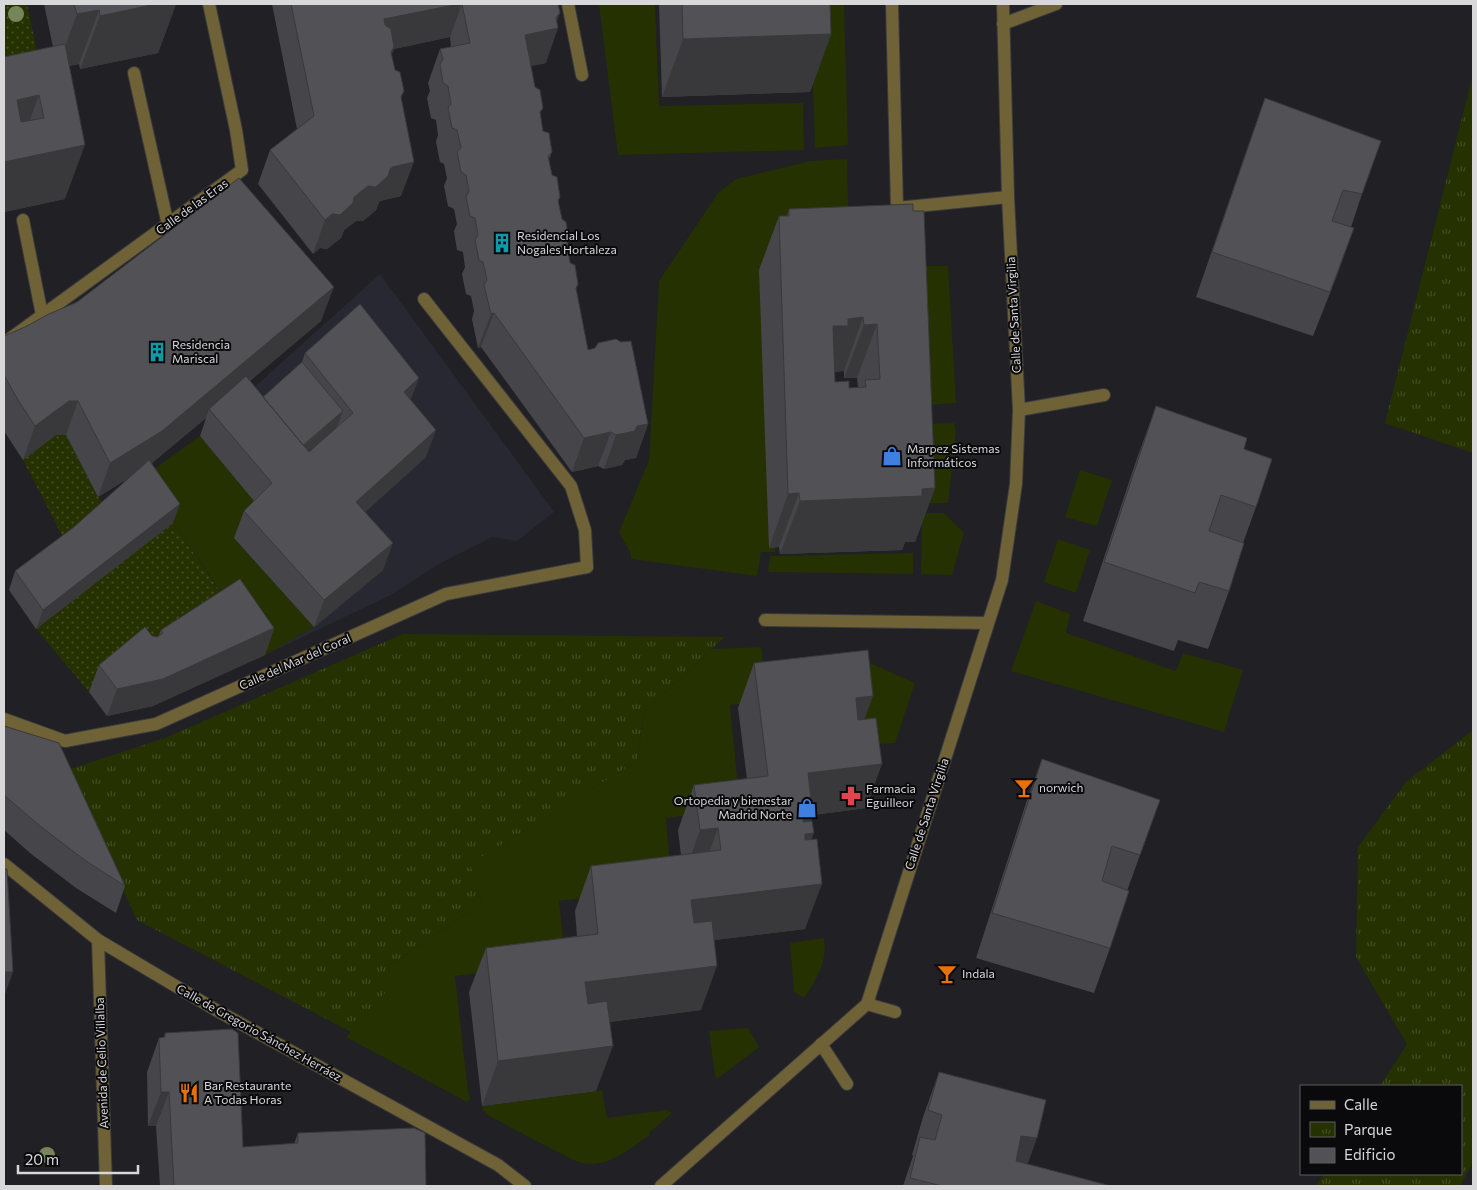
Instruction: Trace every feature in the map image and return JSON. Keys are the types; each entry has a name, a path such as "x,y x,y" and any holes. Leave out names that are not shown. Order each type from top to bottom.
{"street":[{"name":"Calle de las Eras","path":"4,343 242,170 236,130 210,4"},
{"path":"568,4 582,75"},
{"path":"892,4 897,208 1008,197"},
{"name":"Calle de Santa Virgilia","path":"867,1004 1002,580 1016,484 1019,410 1008,197 1003,4"},
{"path":"1003,24 1056,4"},
{"path":"134,73 168,225"},
{"path":"23,220 42,315"},
{"name":"Calle del Mar del Coral","path":"4,719 65,741 156,724 446,594 587,567 585,530 571,486 424,299"},
{"path":"1019,410 1104,395"},
{"path":"765,620 988,623"},
{"name":"Calle de Gregorio Sánchez Herráez","path":"4,864 98,940 216,1010 498,1165 525,1186"},
{"name":"Avenida de Celio Villalba","path":"98,940 106,1186"},
{"path":"661,1186 867,1004 894,1012"},
{"path":"821,1044 847,1084"}],"shaded area":[{"path":"380,274 554,512 517,541 492,537 439,564 389,596 265,655 142,478 200,436"}],"green space":[{"path":"4,4 27,4 41,70 4,78"},
{"path":"599,4 655,4 659,106 803,103 804,150 618,155"},
{"path":"810,4 844,4 848,145 815,148"},
{"path":"1473,74 1473,453 1385,423"},
{"path":"847,159 849,238 893,258 770,263 769,547 775,547 775,552 761,552 757,576 631,559 630,552 619,532 649,460 659,281 718,193 736,179 810,161"},
{"path":"915,266 948,266 956,403 917,406"},
{"path":"954,423 956,432 948,503 920,503 916,424"},
{"path":"56,435 66,435 98,497 108,509 67,545 23,460"},
{"path":"200,436 262,510 234,538 314,627 265,655 142,478"},
{"path":"1080,470 1112,480 1097,526 1065,517"},
{"path":"922,513 944,513 964,533 952,575 921,574"},
{"path":"173,523 230,606 197,627 185,613 89,692 36,629"},
{"path":"1058,539 1090,550 1076,593 1044,582"},
{"path":"913,553 913,574 768,572 770,556"},
{"path":"1036,601 1070,614 1066,633 1176,671 1183,653 1243,670 1224,732 1011,671"},
{"path":"403,634 725,637 644,712 637,761 471,864 482,903 387,967 387,991 351,1032 137,920 67,770 165,738"},
{"path":"761,647 763,663 863,660 915,683 895,743 868,745 862,695 848,689 730,705 740,809 666,818 672,887 559,901 566,963 455,976 468,1092 471,1099 467,1102 346,1037 387,991 387,967 482,903 470,864 637,761 644,712 712,649"},
{"path":"1473,730 1473,1162 1460,1186 1316,1186 1323,1175 1462,1175 1462,1085 1381,1085 1407,1044 1356,957 1358,847 1406,782"},
{"path":"824,938 823,963 804,998 794,992 790,943"},
{"path":"748,1028 758,1048 717,1079 709,1031"},
{"path":"602,1090 607,1118 666,1110 671,1112 671,1114 649,1133 650,1135 623,1153 604,1162 594,1164 573,1160 489,1116 482,1106"}],"building":[{"path":"74,4 156,4 100,16 99,10 77,14"},
{"path":"291,4 459,4 384,19 385,25 391,29 394,47 391,52 395,70 400,72 404,91 401,97 414,162 393,167 390,169 388,176 376,187 368,186 354,197 353,203 340,215 332,214 325,220 270,150 314,116"},
{"path":"462,4 558,4 560,13 556,17 558,28 525,35 535,87 540,90 543,108 540,112 543,131 549,133 552,152 548,156 552,175 557,177 560,197 558,200 562,219 566,222 570,263 575,265 578,284 576,288 588,350 595,348 598,343 616,339 621,342 631,341 648,424 637,426 635,431 616,435 611,432 584,438 494,313 491,314 484,285 487,280 483,262 479,260 475,240 478,235 475,218 470,216 466,197 469,191 466,175 461,172 457,152 461,148 457,130 452,128 448,108 451,104 448,86 443,83 440,64 443,59 440,49 470,43"},
{"path":"682,4 830,4 831,34 683,39"},
{"path":"65,44 85,145 4,162 4,57","holes":["39,95 44,118 21,122 17,100"]},
{"path":"1265,98 1381,141 1362,194 1343,190 1332,221 1354,228 1330,292 1212,252"},
{"name":"Residencia Mariscal","path":"239,178 334,287 162,431 110,463 78,401 69,401 35,426 4,375 4,336 77,302"},
{"path":"913,204 913,211 924,211 935,488 922,489 922,496 800,501 799,493 788,494 779,216 789,216 789,209","holes":["863,317 864,325 877,324 880,379 865,380 866,387 849,388 849,381 835,382 833,326 848,326 848,319"]},
{"path":"360,304 419,378 404,392 436,430 356,502 393,543 324,600 244,511 272,483 209,409 246,376 309,452 353,413 305,353"},
{"path":"302,362 343,411 303,445 263,397"},
{"path":"1156,406 1247,438 1244,449 1272,459 1256,507 1221,495 1209,531 1244,543 1229,591 1199,582 1195,593 1104,562"},
{"path":"149,460 180,504 43,610 15,571 74,527"},
{"path":"240,579 274,628 163,679 117,689 99,665 145,627 152,636 157,637 163,633 161,630"},
{"path":"868,650 873,696 856,698 858,720 876,718 882,764 808,773 813,817 803,817 803,822 812,821 814,833 805,834 805,840 817,839 822,884 691,900 694,923 712,921 717,966 585,982 588,1004 607,1001 613,1046 498,1061 486,948 598,934 591,866 721,850 718,828 700,830 694,785 768,776 754,663"},
{"path":"4,726 59,743 125,886 86,861 40,826 4,795"},
{"path":"1042,759 1160,800 1140,855 1112,846 1102,881 1129,891 1110,948 992,913"},
{"path":"4,869 7,869 13,972 4,972"},
{"path":"232,1029 238,1033 243,1147 298,1143 298,1133 414,1128 425,1133 426,1186 174,1186 169,1092 161,1092 159,1038 165,1037 165,1033"},
{"path":"939,1072 1046,1100 1037,1138 1021,1136 1016,1161 1111,1186 942,1186 910,1178 920,1137 935,1140 942,1115 928,1110"}],"place":[{"name":"Residencial Los Nogales Hortaleza","path":"502,243"},
{"name":"Residencia Mariscal","path":"157,352"},
{"name":"Marpez Sistemas Informáticos","path":"892,456"},
{"name":"norwich","path":"1024,788"},
{"name":"Farmacia Eguilleor","path":"851,796"},
{"name":"Ortopedia y bienestar Madrid Norte","path":"807,808"},
{"name":"Indala","path":"947,974"},
{"name":"Bar Restaurante A Todas Horas","path":"189,1093"}]}
